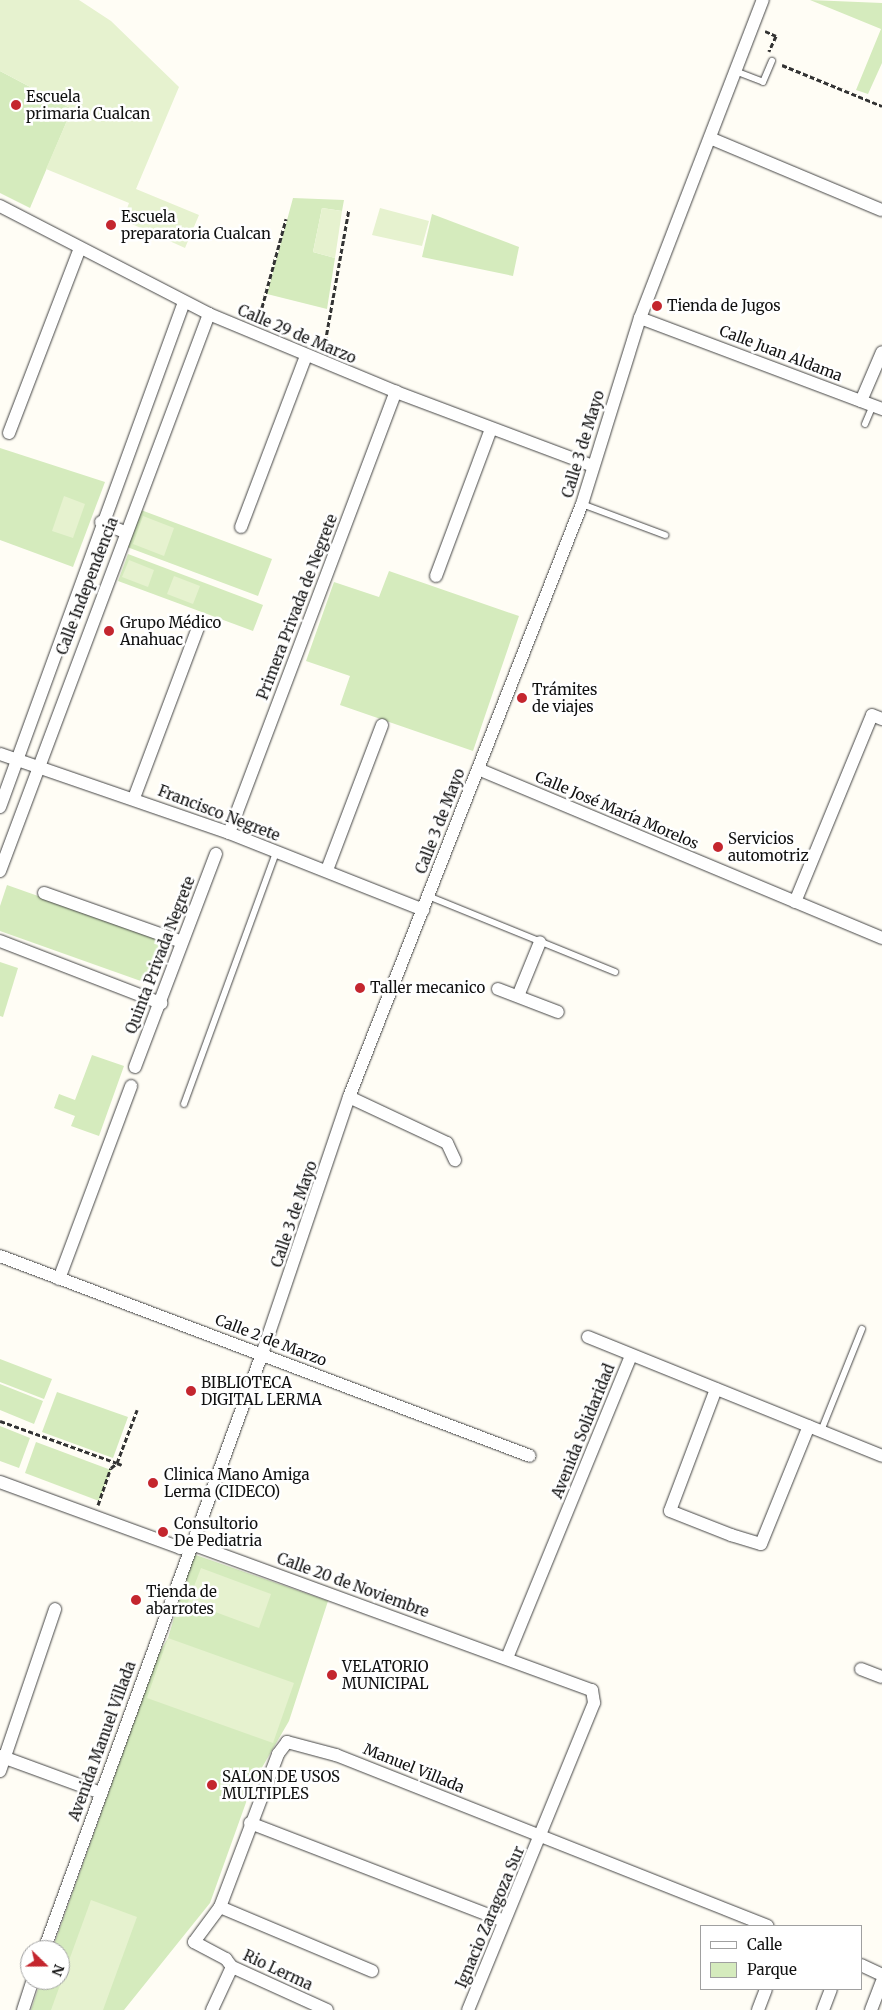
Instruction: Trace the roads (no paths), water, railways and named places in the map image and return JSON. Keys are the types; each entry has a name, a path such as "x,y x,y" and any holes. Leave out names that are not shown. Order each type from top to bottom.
{"street":[{"name":"Calle 3 de Mayo","path":"192,1544 262,1354 349,1098 582,504 640,318 763,0"},
{"path":"710,138 881,210"},
{"name":"Calle 29 de Marzo","path":"0,206 209,314 396,392 593,466"},
{"path":"9,433 80,248"},
{"name":"Calle Independencia","path":"0,807 101,522 184,302"},
{"name":"Calle Independencia","path":"0,872 36,766 209,314"},
{"name":"Calle Juan Aldama","path":"640,318 877,407"},
{"path":"860,401 882,352"},
{"path":"240,526 306,356"},
{"name":"Primera Privada de Negrete","path":"229,833 396,392"},
{"path":"436,576 491,429"},
{"path":"101,522 125,532"},
{"path":"134,798 198,628"},
{"path":"795,902 872,715 882,719"},
{"path":"327,870 382,725"},
{"name":"Francisco Negrete","path":"0,754 134,798 229,833 327,870 423,910"},
{"name":"Calle José María Morelos","path":"478,769 882,938"},
{"name":"Quinta Privada Negrete","path":"135,1068 216,854"},
{"path":"44,893 182,942"},
{"path":"0,941 161,1003"},
{"path":"518,996 540,942"},
{"path":"498,989 558,1012"},
{"path":"59,1279 131,1086"},
{"path":"349,1098 447,1143 455,1160"},
{"name":"Calle 2 de Marzo","path":"0,1256 530,1456"},
{"path":"588,1337 631,1355"},
{"name":"Avenida Solidaridad","path":"507,1658 631,1355 882,1456"},
{"path":"716,1389 670,1511 731,1536 761,1544 809,1426"},
{"name":"Calle 20 de Noviembre","path":"0,1482 180,1548 192,1544 592,1690 594,1703 541,1837"},
{"name":"Avenida Manuel Villada","path":"48,1940 192,1544"},
{"path":"0,1771 2,1757 55,1609"},
{"path":"861,1669 882,1677"},
{"name":"Manuel Villada","path":"250,1823 278,1754 287,1742 307,1744 764,1925"},
{"path":"2,1757 101,1793"},
{"path":"372,1971 220,1907 250,1823 504,1920"},
{"name":"Ignacio Zaragoza Sur","path":"468,2010 504,1920 541,1837"},
{"name":"Rio Lerma","path":"220,1907 194,1942 226,1959 232,1967 327,2010"},
{"path":"862,1965 882,1975"},
{"path":"212,2010 232,1967"},
{"path":"871,2010 882,1982"},
{"path":"23,2010 30,1990"},
{"path":"758,2010 766,1990"},
{"path":"823,2010 831,1990"}],"lane":[{"path":"735,71 763,82 772,61"},
{"path":"865,424 877,407"},
{"path":"582,504 664,535"},
{"path":"184,1104 276,852"},
{"name":"Calle 3 de Mayo","path":"428,896 616,972"},
{"path":"821,1431 862,1329"}],"place":[{"name":"Escuela primaria Cualcan","path":"16,105"},
{"name":"Escuela preparatoria Cualcan","path":"111,225"},
{"name":"Tienda de Jugos","path":"657,306"},
{"name":"Grupo Médico Anahuac","path":"109,631"},
{"name":"Trámites de viajes","path":"522,698"},
{"name":"Servicios automotriz","path":"718,847"},
{"name":"Taller mecanico","path":"360,988"},
{"name":"BIBLIOTECA DIGITAL LERMA","path":"191,1391"},
{"name":"Clinica Mano Amiga Lerma (CIDECO)","path":"153,1483"},
{"name":"Consultorio De Pediatria","path":"163,1532"},
{"name":"Tienda de abarrotes","path":"136,1600"},
{"name":"VELATORIO MUNICIPAL","path":"332,1675"},
{"name":"SALON DE USOS MULTIPLES","path":"212,1785"}]}
